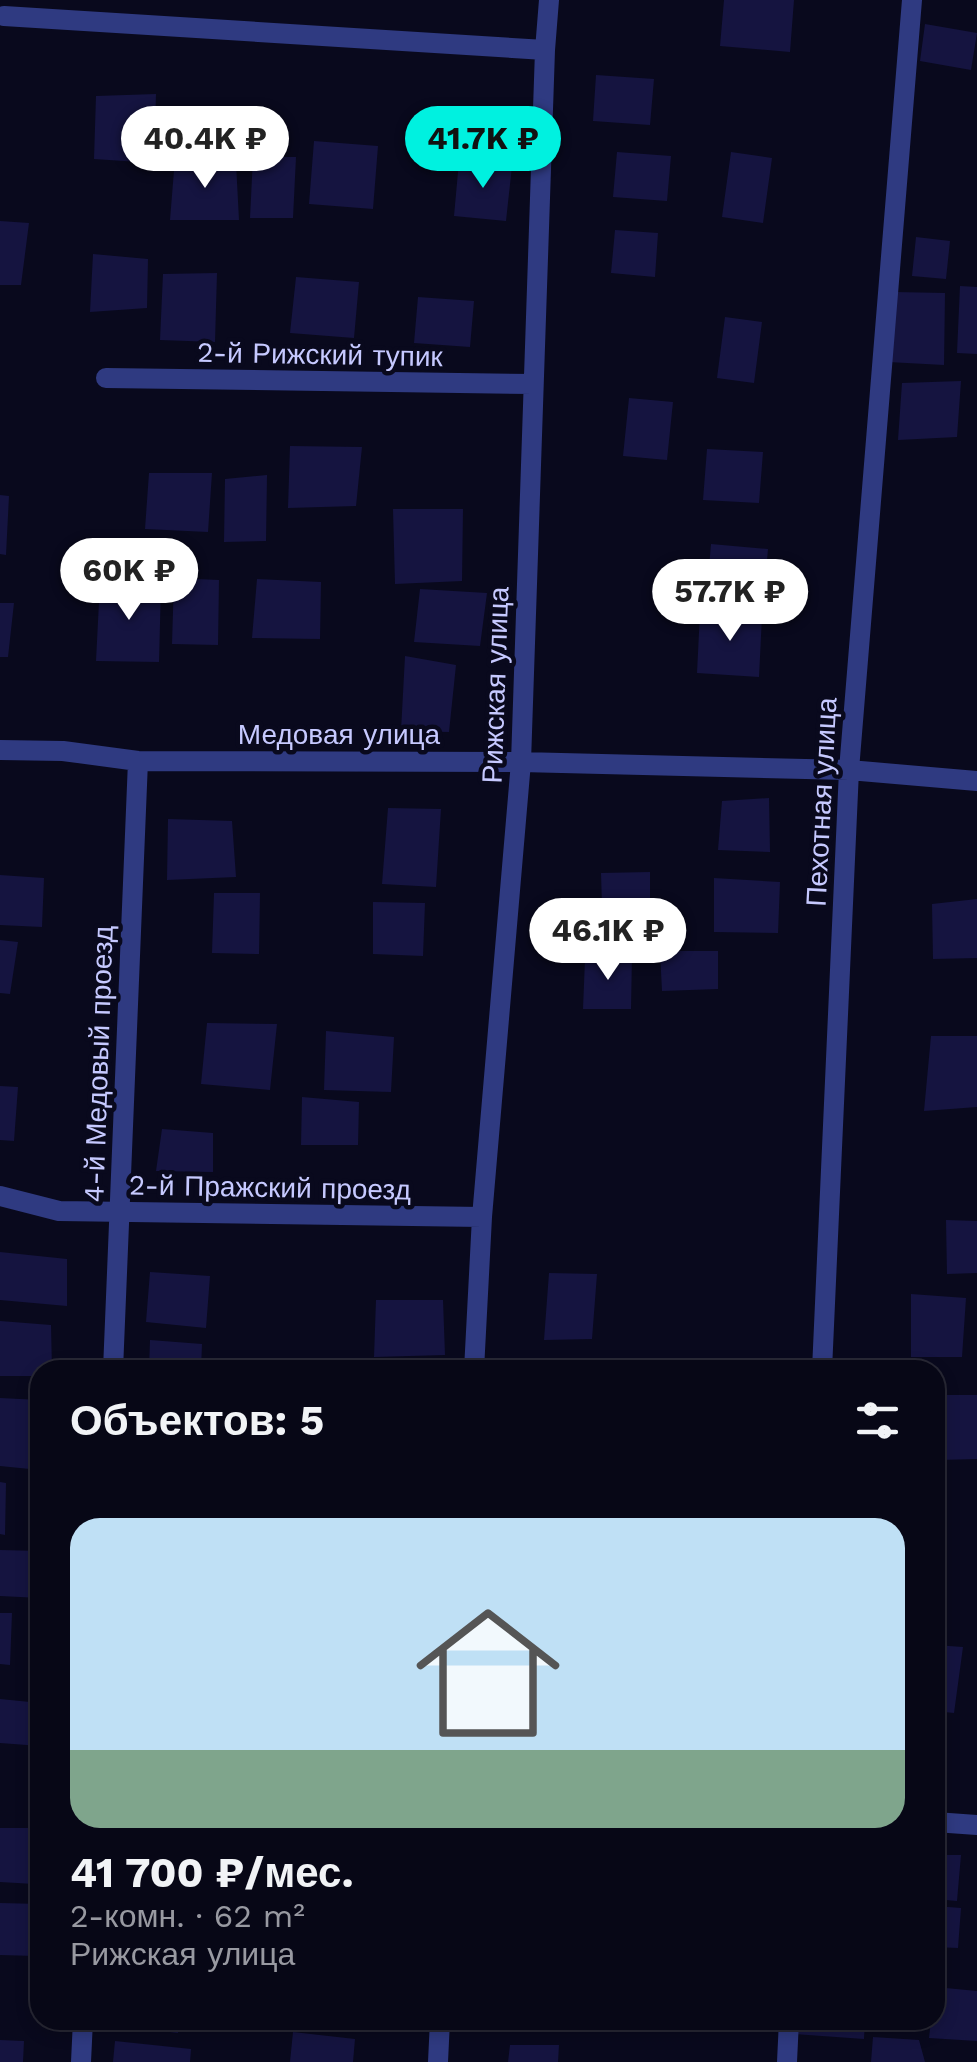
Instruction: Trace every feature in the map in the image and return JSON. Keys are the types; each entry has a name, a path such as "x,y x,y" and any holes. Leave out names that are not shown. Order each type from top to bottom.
{"street":[{"name":"Рижская улица","path":"475,1360 482,1217 521,762 545,50 550,0"},
{"name":"Пехотная улица","path":"822,1360 848,770 912,0"},
{"path":"4,16 545,50"},
{"name":"2-й Рижский тупик","path":"106,378 533,384"},
{"name":"Медовая улица","path":"0,750 63,751 138,760 521,762 848,770 977,781"},
{"name":"4-й Медовый проезд","path":"113,1360 138,760"},
{"name":"2-й Пражский проезд","path":"0,1196 59,1210 120,1213 482,1217"},
{"path":"945,1823 977,1825"},
{"path":"81,2062 83,2030"},
{"path":"438,2062 440,2030"},
{"path":"787,2062 789,2030"}],"building":[{"path":"724,0 794,0 790,52 720,46"},
{"path":"925,24 977,33 971,70 920,61"},
{"path":"596,75 654,79 650,125 593,121"},
{"path":"156,94 154,163 94,159 96,96"},
{"path":"314,141 378,146 373,209 309,204"},
{"path":"617,152 671,156 667,201 613,197"},
{"path":"731,152 772,158 763,223 722,217"},
{"path":"253,157 296,157 293,218 250,218"},
{"path":"175,158 236,163 239,220 170,220"},
{"path":"459,161 512,166 506,221 454,216"},
{"path":"0,221 29,223 21,285 0,285"},
{"path":"615,230 658,233 655,277 611,273"},
{"path":"916,237 950,241 946,279 912,276"},
{"path":"93,254 148,259 147,308 90,312"},
{"path":"217,273 215,342 160,340 163,274"},
{"path":"296,277 359,282 354,338 290,333"},
{"path":"960,286 977,287 977,354 957,353"},
{"path":"894,292 945,293 944,365 888,362"},
{"path":"418,297 474,301 470,347 414,343"},
{"path":"725,317 762,322 754,383 717,378"},
{"path":"961,381 957,437 898,440 902,383"},
{"path":"629,398 673,402 667,460 623,456"},
{"path":"290,446 362,447 356,506 288,508"},
{"path":"707,449 763,452 759,503 703,500"},
{"path":"149,473 212,473 208,532 145,529"},
{"path":"267,475 266,541 224,542 225,479"},
{"path":"0,495 9,496 6,555 0,554"},
{"path":"393,509 463,509 462,581 395,584"},
{"path":"711,544 768,549 764,595 707,591"},
{"path":"174,578 219,580 218,645 172,644"},
{"path":"257,579 321,582 320,639 252,638"},
{"path":"100,582 161,585 159,662 96,661"},
{"path":"420,589 487,593 480,646 414,642"},
{"path":"0,603 14,603 8,657 0,657"},
{"path":"700,612 762,616 759,677 697,673"},
{"path":"405,656 456,665 449,732 401,731"},
{"path":"769,798 770,852 718,850 722,801"},
{"path":"388,808 441,809 436,887 382,884"},
{"path":"168,819 232,821 236,877 167,880"},
{"path":"650,872 650,905 602,906 601,873"},
{"path":"0,875 44,878 42,927 0,925"},
{"path":"714,878 780,882 778,933 714,932"},
{"path":"214,893 260,893 259,954 212,953"},
{"path":"977,899 977,958 933,959 932,904"},
{"path":"373,902 425,903 423,956 373,954"},
{"path":"0,940 18,942 10,994 0,993"},
{"path":"660,951 718,951 718,989 662,991"},
{"path":"632,955 631,1009 583,1009 585,959"},
{"path":"207,1023 277,1024 270,1090 201,1084"},
{"path":"326,1031 394,1037 391,1092 324,1090"},
{"path":"931,1036 977,1036 977,1107 924,1111"},
{"path":"0,1086 18,1087 14,1141 0,1140"},
{"path":"302,1097 359,1102 358,1145 301,1145"},
{"path":"162,1129 213,1133 213,1172 156,1171"},
{"path":"946,1220 977,1221 977,1273 947,1274"},
{"path":"0,1252 67,1259 67,1306 0,1300"},
{"path":"150,1272 210,1276 206,1328 146,1322"},
{"path":"549,1273 597,1274 592,1339 544,1340"},
{"path":"911,1294 966,1298 962,1357 911,1357"},
{"path":"376,1300 443,1300 445,1355 374,1357"},
{"path":"0,1321 51,1325 52,1360 30,1360 30,1376 0,1376"},
{"path":"150,1340 202,1344 201,1360 149,1360"},
{"path":"945,1395 977,1395 977,1459 945,1460"},
{"path":"0,1398 30,1400 30,1469 0,1466"},
{"path":"0,1482 6,1483 5,1535 0,1534"},
{"path":"0,1550 30,1551 30,1598 0,1596"},
{"path":"0,1613 12,1613 10,1665 0,1664"},
{"path":"945,1646 963,1647 954,1713 945,1712"},
{"path":"0,1699 30,1702 30,1745 0,1743"},
{"path":"0,1828 30,1828 30,1884 0,1882"},
{"path":"945,1855 961,1855 957,1901 945,1900"},
{"path":"0,1903 30,1904 30,1956 0,1955"},
{"path":"945,1907 961,1908 958,1948 945,1947"},
{"path":"945,1988 977,1991 977,2041 929,2038 930,2030 945,2030"},
{"path":"794,2030 864,2030 864,2039 794,2034"},
{"path":"293,2032 355,2039 353,2062 290,2062"},
{"path":"873,2037 919,2040 925,2062 871,2062"},
{"path":"0,2040 24,2041 23,2062 0,2062"},
{"path":"115,2041 191,2049 190,2062 113,2062"},
{"path":"510,2045 559,2045 558,2062 508,2062"}]}
